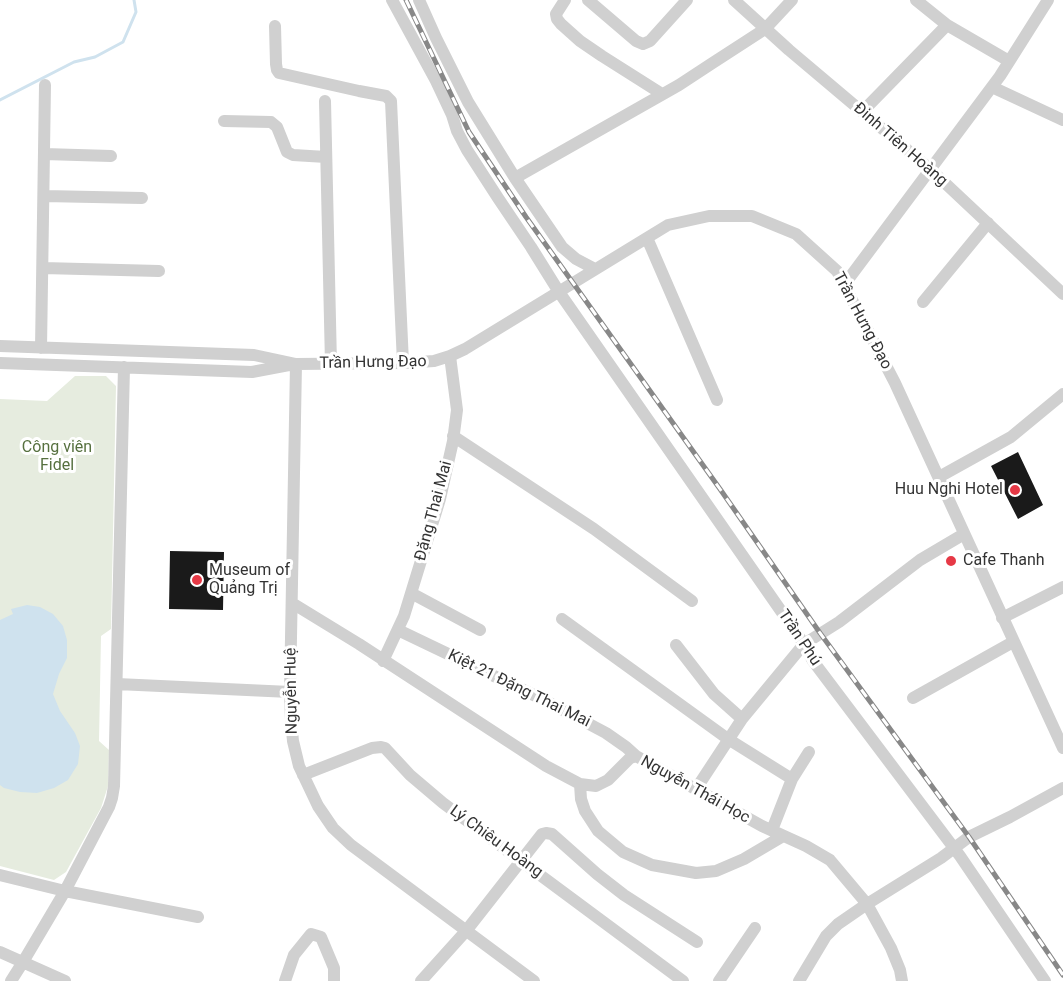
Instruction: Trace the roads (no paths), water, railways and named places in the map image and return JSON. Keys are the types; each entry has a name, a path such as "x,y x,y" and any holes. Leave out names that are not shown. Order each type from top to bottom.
{"street":[{"name":"Trần Phú","path":"392,0 436,81 467,150 559,292 804,644 813,661 954,848 1045,981"},
{"path":"419,0 468,102 515,178 562,247 576,259 595,269"},
{"path":"565,0 556,14 561,24 580,41 662,94"},
{"path":"588,0 636,41 643,44 650,41 687,0"},
{"name":"Đinh Tiên Hoàng","path":"734,0 930,169 1063,294"},
{"path":"515,178 687,80 765,29 792,0"},
{"path":"916,0 947,25 1009,61"},
{"path":"844,285 992,87 1048,0"},
{"path":"862,112 947,25"},
{"path":"275,26 276,64 279,73 386,96 391,101 404,363"},
{"path":"41,348 45,85"},
{"path":"992,87 1063,120"},
{"path":"326,100 331,364"},
{"path":"224,121 271,122 277,127 287,152 293,155 326,157"},
{"path":"44,154 111,156"},
{"path":"44,196 142,198"},
{"name":"Trần Hưng Đạo","path":"0,363 252,372 296,364 434,361 465,350 668,225 709,216 752,216 796,234 837,271 895,383 1063,748"},
{"path":"923,302 988,223"},
{"path":"647,238 717,400"},
{"path":"43,268 159,271"},
{"name":"Trần Hưng Đạo","path":"0,346 254,355 296,364"},
{"name":"Đặng Thai Mai","path":"383,661 404,616 440,499 457,410 450,356"},
{"name":"Nguyễn Huệ","path":"296,364 290,693 293,741 299,766 318,806 333,828 351,845 534,981"},
{"path":"11,981 65,891 112,798 117,684 124,367"},
{"path":"939,477 1011,437 1063,394"},
{"path":"453,436 594,529 692,601"},
{"path":"696,789 742,719 804,644 839,622 920,560 964,534"},
{"path":"1002,618 1063,587"},
{"path":"411,593 480,630"},
{"path":"292,603 546,766 580,784 582,804 598,831 623,852 652,865 696,873 712,872 744,859 777,833 792,779 809,753"},
{"path":"562,619 728,739 792,779"},
{"name":"Kiệt 21 Đặng Thai Mai","path":"398,630 542,699 606,733 636,756"},
{"path":"913,698 1013,642"},
{"path":"676,645 714,694 742,719"},
{"path":"117,684 290,693"},
{"name":"Lý Chiêu Hoàng","path":"303,775 372,748 385,748 427,790 683,981"},
{"name":"Nguyễn Thái Học","path":"580,784 596,786 608,780 630,758 636,756 762,826 830,860 867,904 891,948 902,981"},
{"path":"799,981 826,936 838,924 941,858 969,837 1063,788"},
{"path":"422,981 466,931 542,834 546,833 552,834 624,895 697,942"},
{"path":"0,875 65,891 198,917"},
{"path":"719,981 755,928"},
{"path":"285,981 294,955 311,934 321,937 334,968 334,981"},
{"path":"0,952 65,981"}],"water":[{"path":"27,605 40,607 53,614 63,626 67,640 67,658 53,694 80,746 78,764 68,780 54,788 37,793 20,792 0,785 0,620 13,614 11,609"}],"waterway":[{"path":"0,100 74,62 95,57 123,42 136,12 134,0"}],"railway":[{"path":"406,0 469,132 526,217 820,633 969,837 1063,975"}],"place":[{"name":"Huu Nghi Hotel","path":"1015,490"},
{"name":"Cafe Thanh","path":"951,561"},
{"name":"Museum of Quảng Trị","path":"197,580"}],"park label":[{"name":"Công viên Fidel","path":"57,457"}]}
